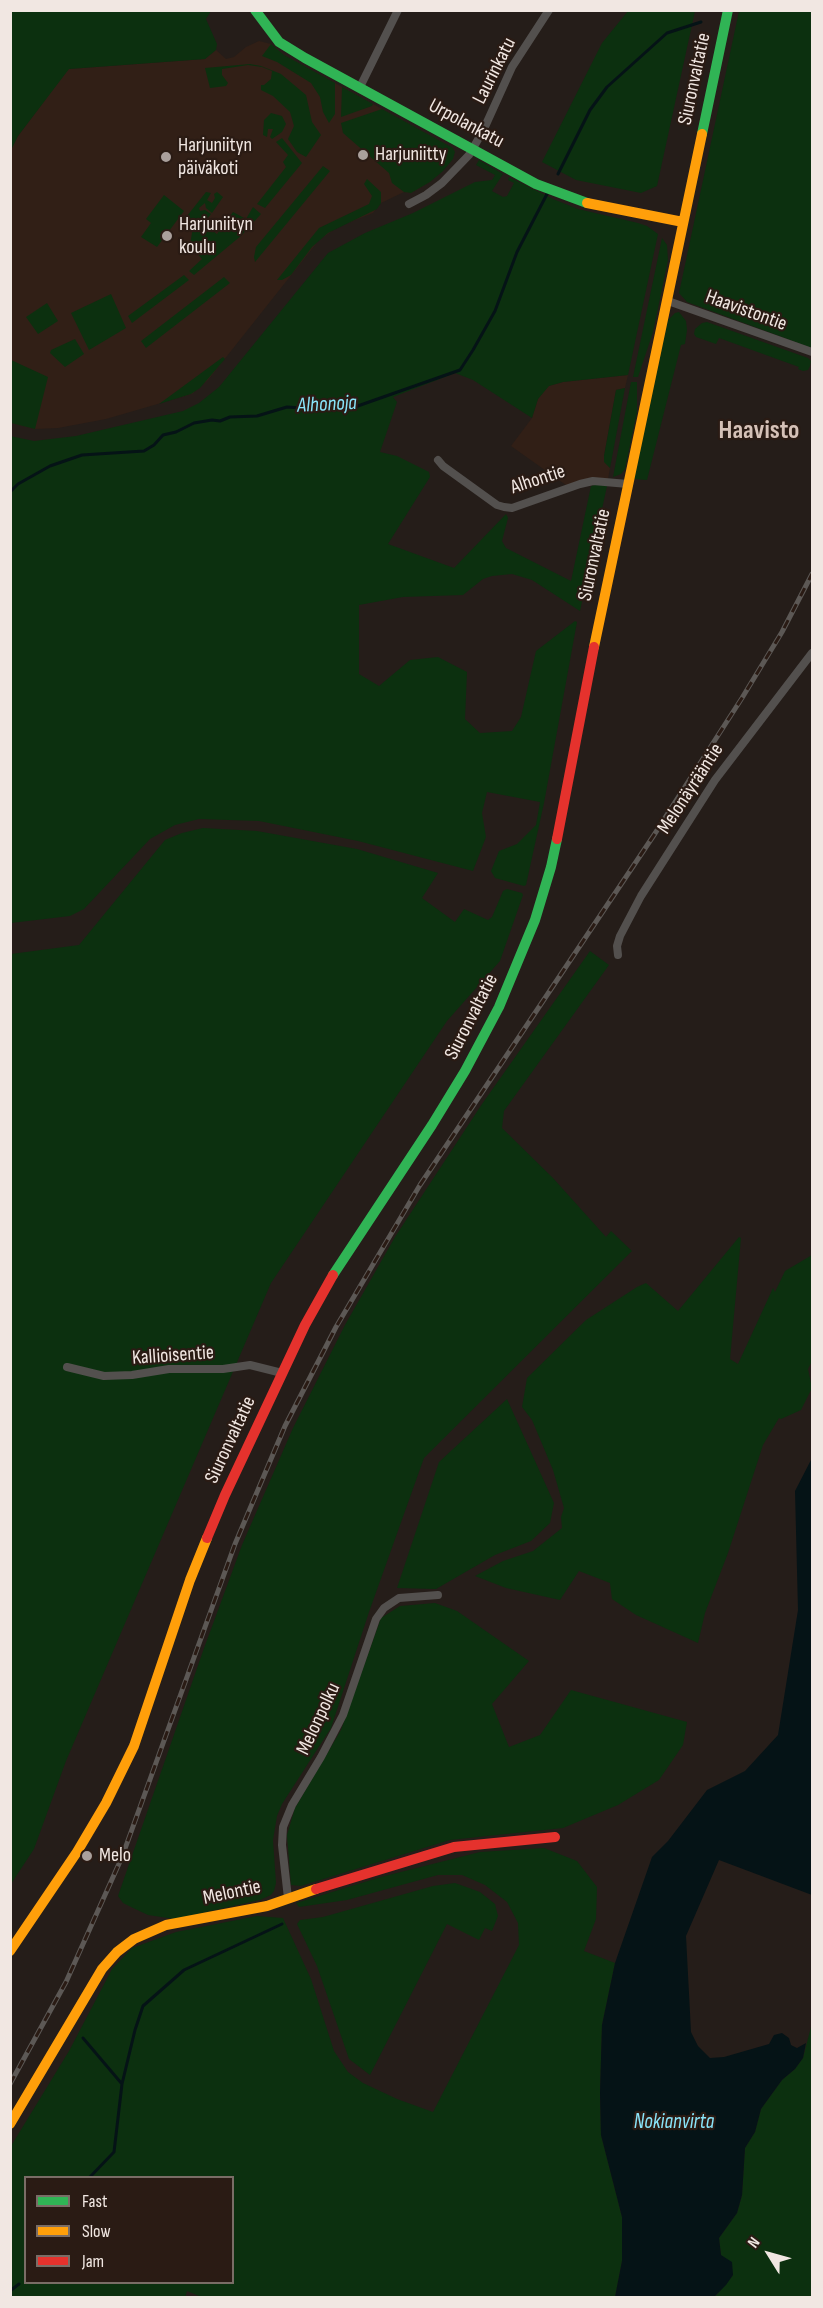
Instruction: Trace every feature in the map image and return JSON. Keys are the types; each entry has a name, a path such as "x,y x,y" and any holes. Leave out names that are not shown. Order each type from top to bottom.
{"street":[{"name":"Urpolankatu","path":"255,10 279,42 536,184 584,202 683,222"},
{"path":"360,87 398,10"},
{"name":"Laurinkatu","path":"409,204 442,183 473,148 512,67 549,10"},
{"name":"Siuronvaltatie","path":"10,1951 77,1852 106,1803 134,1746 190,1580 225,1495 305,1325 338,1266 432,1125 465,1071 499,1007 526,944 551,867 599,620 728,10"},
{"name":"Haavistontie","path":"668,301 813,352"},
{"name":"Alhontie","path":"438,460 497,505 504,507 512,508 586,483 628,484"},
{"name":"Melonäyrääntie","path":"618,955 617,946 620,936 641,896 715,780 813,652"},
{"name":"Kallioisentie","path":"67,1367 104,1376 132,1375 169,1369 223,1369 250,1365 282,1373"},
{"name":"Melonpolku","path":"288,1898 282,1845 283,1827 292,1805 321,1757 343,1714 376,1619 384,1608 399,1598 438,1595"},
{"name":"Melontie","path":"10,2124 102,1969 117,1952 134,1939 166,1925 267,1906 454,1847 555,1837"}],"shaded area":[{"name":"Harjuniityn koulu","path":"259,41 271,44 284,55 453,148 455,152 453,159 430,182 411,193 404,192 381,203 373,213 338,227 319,240 208,380 192,394 106,419 58,428 35,429 11,423 11,150 18,136 68,69 205,59 216,50 226,59 234,57 246,47"},
{"path":"628,375 625,388 616,390 604,456 610,468 608,479 566,485 511,446 532,418 538,399 548,386 563,382"}],"green space":[{"path":"11,10 211,11 206,19 217,44 216,50 205,59 69,69 18,136 11,150"},
{"path":"628,11 695,11 657,186 641,193 576,180 542,162 602,43"},
{"path":"739,11 812,11 812,348 687,302 679,293"},
{"path":"271,44 284,55 335,83 335,114 329,123 323,112 320,97 311,83 277,62 262,56"},
{"path":"250,64 261,66 281,74 306,95 312,122 321,135 306,157 297,152 288,139 294,126 290,112 273,96 261,90 261,85 271,79 272,71 248,65 222,69 222,75 228,83 226,86 210,88 205,68"},
{"path":"342,87 373,104 372,106 341,117"},
{"path":"382,109 453,148 455,152 453,159 443,171 411,193 404,192 392,183 389,173 343,133 341,123"},
{"path":"271,113 282,116 286,124 282,132 272,139 270,137 273,129 268,129 267,137 263,135 264,120"},
{"path":"282,138 302,163 265,208 257,204 286,167 283,162 288,155 276,142"},
{"path":"479,160 503,174 492,191 503,197 507,196 514,183 508,180 509,177 578,209 638,223 658,234 628,375 563,382 549,386 538,399 532,418 473,380 455,373 393,397 397,402 380,452 397,456 429,472 430,477 388,544 454,568 506,514 508,518 502,541 506,548 571,581 591,486 598,484 607,486 580,611 532,580 512,574 483,579 463,595 403,597 359,605 359,674 379,686 410,660 438,657 467,672 465,719 480,733 512,731 521,717 536,651 575,621 577,622 544,803 526,885 495,878 491,871 499,851 517,844 536,825 540,802 487,792 482,813 486,837 473,871 358,841 259,821 199,819 175,825 150,839 84,909 70,916 11,923 10,436 34,441 76,436 183,411 199,403 219,387 328,253 365,233 413,213 475,182 492,180 495,175 476,165"},
{"path":"323,166 330,171 255,262 256,247"},
{"path":"367,179 381,192 381,203 377,209 328,233 312,247 291,275 277,280 319,228 369,204 372,196 364,184"},
{"path":"206,192 211,193 207,200 212,203 215,198 214,194 217,192 223,197 212,213 206,208 205,203 199,208 200,211 205,210 211,214 203,224 217,234 233,212 246,219 253,207 261,214 242,235 194,275 189,271 202,259 190,245 194,221 187,216"},
{"path":"164,195 184,211 157,247 141,237 151,223 146,219"},
{"path":"662,238 667,245 668,260 653,332 638,377 633,377"},
{"path":"184,275 189,280 132,323 128,316"},
{"path":"224,277 230,283 146,348 141,341"},
{"path":"111,294 126,328 89,350 71,313"},
{"path":"47,303 58,321 38,334 26,317"},
{"path":"679,312 686,321 685,344 681,345 647,480 634,479 668,320"},
{"path":"707,322 808,358 811,361 810,366 808,370 803,371 798,369 799,367 719,338 716,344 696,337 695,329"},
{"path":"75,339 84,354 65,367 50,353 51,350"},
{"path":"223,357 225,359 200,388 191,394 159,404"},
{"path":"11,360 48,377 35,429 11,423"},
{"path":"631,382 637,382 637,412 625,469 621,474 613,477"},
{"path":"625,388 610,468 604,462 604,456 616,390"},
{"path":"203,828 257,831 357,849 438,873 422,898 455,922 464,909 488,920 492,917 503,891 507,889 523,895 500,961 447,1021 271,1283 66,1761 34,1849 11,1884 11,954 79,945 165,840"},
{"path":"590,951 609,965 504,1111 502,1128 553,1178 606,1237 611,1231 632,1251 424,1458 369,1612 331,1728 282,1804 277,1816 273,1840 276,1883 274,1891 260,1900 175,1919 148,1915 123,1903 118,1896 242,1545 293,1428 345,1325 395,1237 482,1104"},
{"path":"739,1237 741,1238 730,1359 738,1364 773,1288 775,1292 785,1271 812,1255 812,1361 808,1369 812,1388 801,1410 779,1418 763,1445 728,1553 705,1613 698,1643 636,1615 612,1599 610,1583 579,1571 560,1600 506,1588 475,1576 503,1561 533,1551 562,1528 561,1517 564,1508 553,1470 532,1420 522,1407 527,1378 586,1320 646,1283 678,1311"},
{"path":"507,1399 554,1503 550,1523 531,1541 495,1555 436,1589 397,1588 439,1462"},
{"path":"435,1603 457,1611 529,1661 492,1704 509,1747 540,1735 571,1690 687,1722 683,1745 659,1780 618,1805 563,1828 450,1840 301,1886 291,1885 287,1835 295,1808 341,1730 381,1618 400,1606"},
{"path":"544,1848 577,1861 597,1887 596,1919 584,1951 615,1963 602,2025 600,2093 601,2135 622,2217 622,2261 615,2297 204,2298 187,2291 185,2298 11,2298 11,2146 69,2051 112,1969 132,1948 176,1932 257,1916 283,1918 311,1979 334,2051 348,2072 363,2083 397,2099 433,2112 519,1945 518,1923 507,1902 485,1885 462,1875 438,1875 347,1900 299,1907 296,1903 381,1877 480,1852"},
{"path":"455,1883 480,1892 495,1904 498,1916 492,1931 485,1928 479,1940 447,1924 370,2075 349,2059 317,1966 297,1924 300,1920 323,1917 433,1886"},
{"path":"812,2023 812,2297 714,2298 733,2275 721,2255 719,2238 737,2213 742,2195 745,2148 755,2132 761,2109 782,2080 795,2069 803,2058"}],"water":[{"name":"Nokianvirta","path":"812,1458 812,1895 719,1860 686,1936 691,2032 698,2046 710,2058 724,2057 769,2044 774,2035 782,2033 789,2038 791,2045 797,2048 806,2043 803,2058 795,2069 782,2080 761,2109 755,2132 745,2148 742,2195 737,2213 719,2238 721,2255 732,2262 733,2275 726,2285 714,2297 615,2297 622,2261 622,2217 601,2135 600,2093 602,2025 615,1963 652,1857 668,1841 707,1790 745,1771 778,1735 798,1610 795,1491"}],"waterway":[{"name":"Alhonoja","path":"558,174 590,110 607,87 667,33 701,22"},
{"name":"Alhonoja","path":"10,492 18,484 50,466 82,455 144,451 154,445 163,435 176,432 194,423 220,421 230,417 257,416 287,407 330,410 352,408 460,370 495,311 517,252 547,194"},
{"path":"122,2084 143,2006 184,1970 282,1924"},
{"path":"83,2038 122,2084 114,2152 91,2176"},
{"path":"10,2291 19,2284"}],"railway":[{"path":"10,2084 66,1982 122,1857 235,1544 285,1426 336,1327 420,1185 654,835 742,698 782,632 812,574"}],"traffic: fast":[{"path":"255,10 279,42 305,58 536,184 587,203"},
{"path":"702,134 728,10"},
{"path":"333,1275 432,1125 465,1071 499,1007 535,920 557,839"}],"traffic: slow":[{"path":"594,647 702,134"},
{"path":"587,203 683,222"},
{"path":"10,1951 77,1852 106,1803 134,1746 190,1580 207,1538"},
{"path":"10,2124 102,1969 117,1952 134,1939 166,1925 267,1906 316,1889"}],"traffic: jam":[{"path":"557,839 594,647"},
{"path":"207,1538 305,1325 333,1275"},
{"path":"316,1889 454,1847 555,1837"}],"place":[{"name":"Harjuniitty","path":"363,155"},
{"name":"Harjuniityn päiväkoti","path":"166,157"},
{"name":"Harjuniityn koulu","path":"167,236"},
{"name":"Melo","path":"87,1856"}],"district":[{"name":"Haavisto","path":"759,431"}]}
